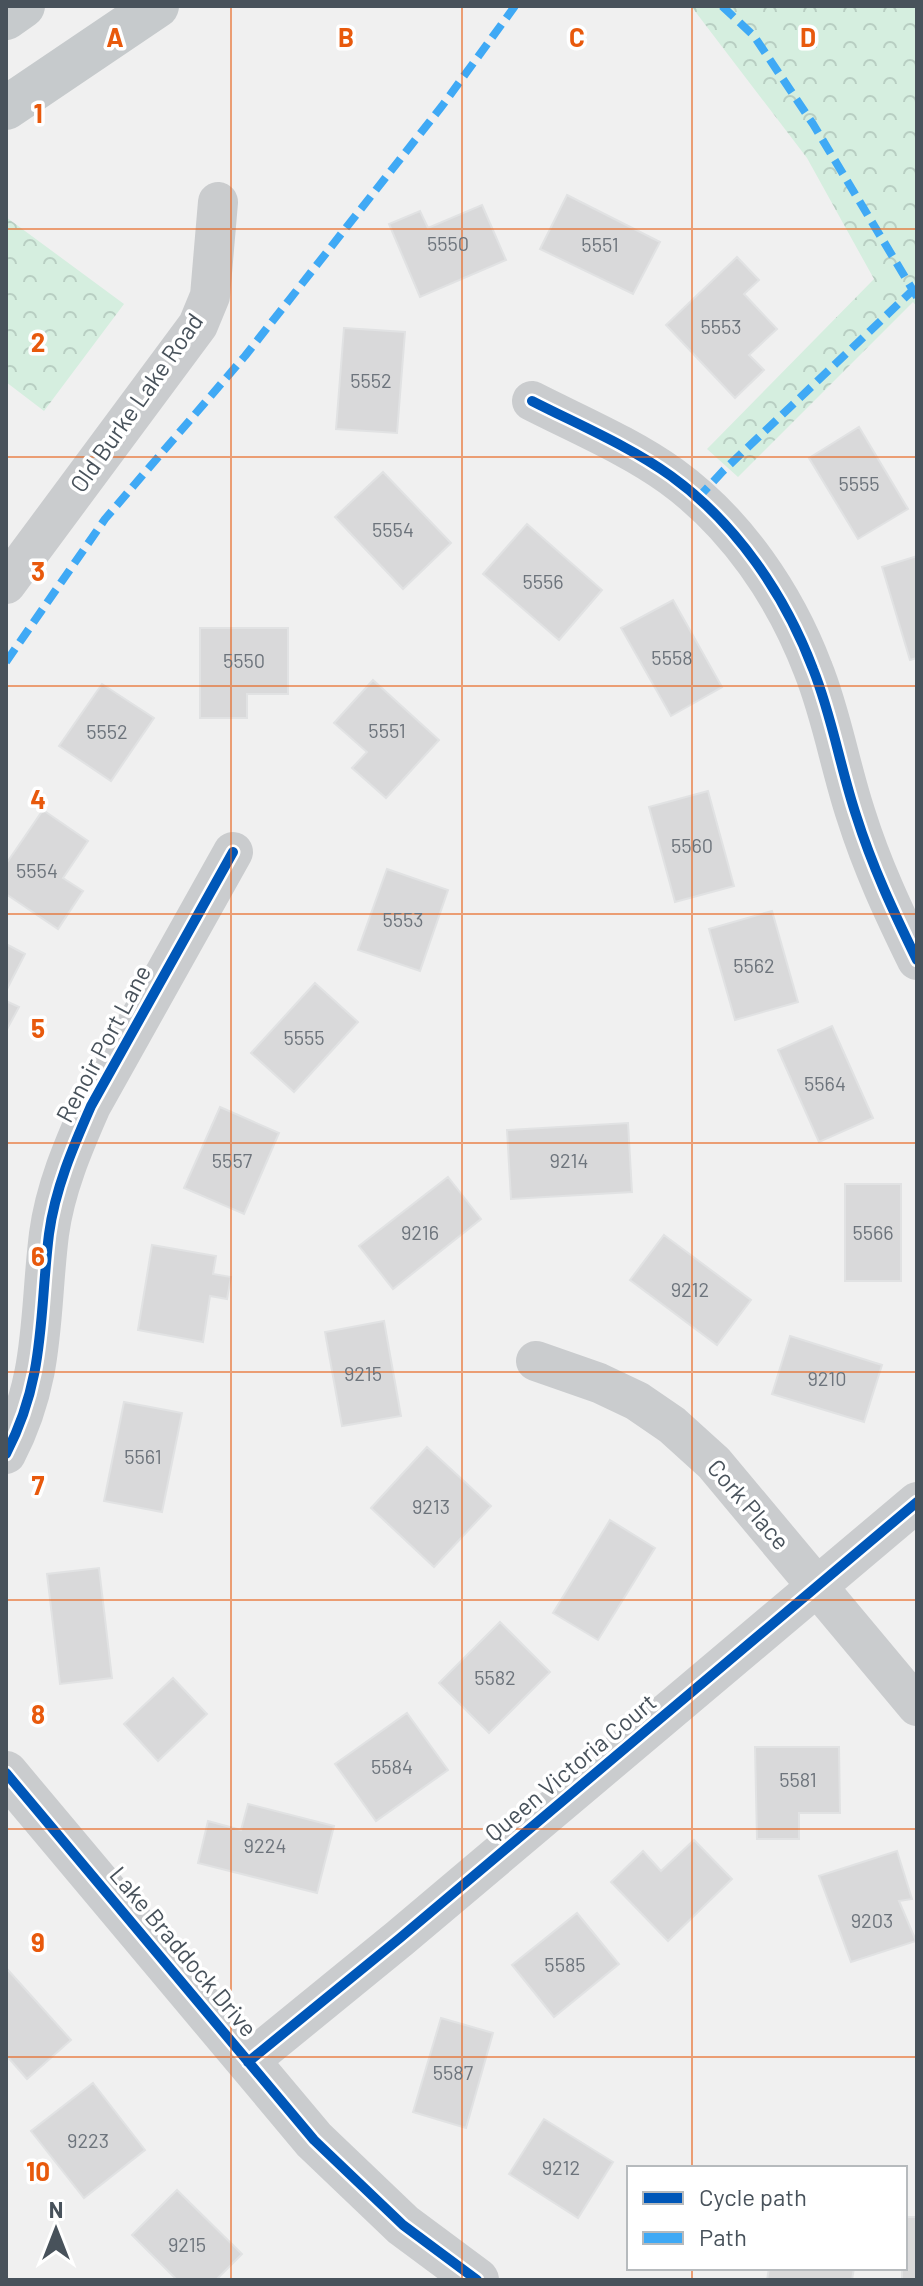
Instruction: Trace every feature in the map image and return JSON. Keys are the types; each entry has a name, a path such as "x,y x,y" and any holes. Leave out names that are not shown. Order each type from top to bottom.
{"main road":[{"path":"6,18 23,6"},
{"path":"6,108 157,6"}],"street":[{"name":"Old Burke Lake Road","path":"6,584 198,325 210,296 218,202"},
{"path":"532,401 638,454 674,478 724,524 769,581 814,671 856,816 883,890 917,960"},
{"name":"Renoir Port Lane","path":"6,1454 25,1409 36,1369 42,1336 49,1234 57,1194 72,1149 91,1106 233,852"},
{"name":"Cork Place","path":"536,1361 599,1383 637,1401 672,1425 714,1463 917,1706"},
{"name":"Queen Victoria Court","path":"248,2062 400,1938 917,1502"},
{"name":"Lake Braddock Drive","path":"6,1773 314,2140 403,2225 477,2280"}],"green space":[{"path":"691,6 917,6 917,307 913,302 738,477 707,449 874,279 807,158"},
{"path":"6,217 124,304 44,411 6,382"}],"building":[{"path":"567,195 660,242 633,294 540,249"},
{"path":"482,205 506,260 420,297 389,224 420,211 428,228"},
{"path":"737,257 759,280 744,294 777,329 749,355 764,370 735,398 666,325"},
{"path":"344,328 405,332 397,433 336,429"},
{"path":"859,427 908,509 858,539 809,458"},
{"path":"383,472 451,543 403,589 335,517"},
{"path":"527,524 602,590 559,640 483,574"},
{"path":"917,556 917,658 910,660 882,567"},
{"path":"673,600 722,687 671,716 621,628"},
{"path":"200,628 288,628 288,694 247,694 247,718 200,718"},
{"path":"373,680 439,740 386,798 352,768 367,752 334,723"},
{"path":"102,684 154,718 111,781 59,746"},
{"path":"708,791 734,886 675,902 649,807"},
{"path":"43,810 88,841 63,878 83,891 58,929 6,894 6,864"},
{"path":"387,869 448,890 420,971 358,950"},
{"path":"772,911 798,1002 735,1020 709,929"},
{"path":"6,944 25,954 6,991"},
{"path":"315,983 358,1022 294,1092 251,1053"},
{"path":"6,1001 19,1007 6,1031"},
{"path":"832,1026 873,1118 819,1142 778,1050"},
{"path":"220,1107 279,1133 244,1214 184,1188"},
{"path":"628,1123 632,1192 511,1199 507,1130"},
{"path":"448,1177 481,1219 393,1289 359,1246"},
{"path":"845,1184 901,1184 901,1281 845,1281"},
{"path":"664,1235 751,1300 717,1345 630,1280"},
{"path":"152,1245 216,1256 213,1274 231,1277 227,1299 210,1296 203,1342 138,1330"},
{"path":"384,1321 401,1416 342,1426 325,1332"},
{"path":"790,1336 882,1365 864,1422 772,1394"},
{"path":"124,1402 182,1413 162,1512 104,1501"},
{"path":"427,1447 491,1506 434,1567 371,1508"},
{"path":"610,1520 655,1548 598,1640 553,1613"},
{"path":"99,1568 112,1678 60,1684 47,1574"},
{"path":"500,1622 550,1672 489,1733 439,1683"},
{"path":"173,1678 207,1714 158,1761 124,1724"},
{"path":"407,1713 448,1770 376,1821 335,1764"},
{"path":"755,1747 839,1747 840,1813 799,1813 799,1839 757,1839"},
{"path":"248,1804 334,1826 317,1893 198,1863 208,1821 241,1830"},
{"path":"694,1840 732,1879 668,1941 611,1882 643,1851 661,1871"},
{"path":"897,1851 912,1899 899,1901 916,1941 851,1962 819,1876"},
{"path":"577,1913 619,1964 554,2017 512,1965"},
{"path":"8,1970 71,2040 27,2079 6,2055"},
{"path":"441,2018 493,2033 466,2128 413,2112"},
{"path":"93,2083 145,2150 84,2198 31,2131"},
{"path":"544,2119 613,2162 578,2218 509,2174"},
{"path":"177,2190 242,2254 216,2280 177,2280 132,2235"},
{"path":"907,2217 917,2217 917,2280 902,2280 902,2270 907,2270"},
{"path":"769,2270 854,2270 852,2280 767,2280"}],"marked path":[{"path":"6,662 105,519 245,356 442,106 515,6"},
{"path":"722,6 754,36 813,124 917,297"},
{"path":"697,499 913,290"}],"cycle path":[{"path":"532,401 621,445 671,476 717,516 756,562 802,641 825,705 862,834 917,960"},
{"path":"6,1454 19,1426 35,1372 49,1234 71,1153 91,1106 233,852"},
{"path":"248,2062 400,1938 917,1502"},
{"path":"6,1773 314,2140 403,2225 477,2280"}]}
